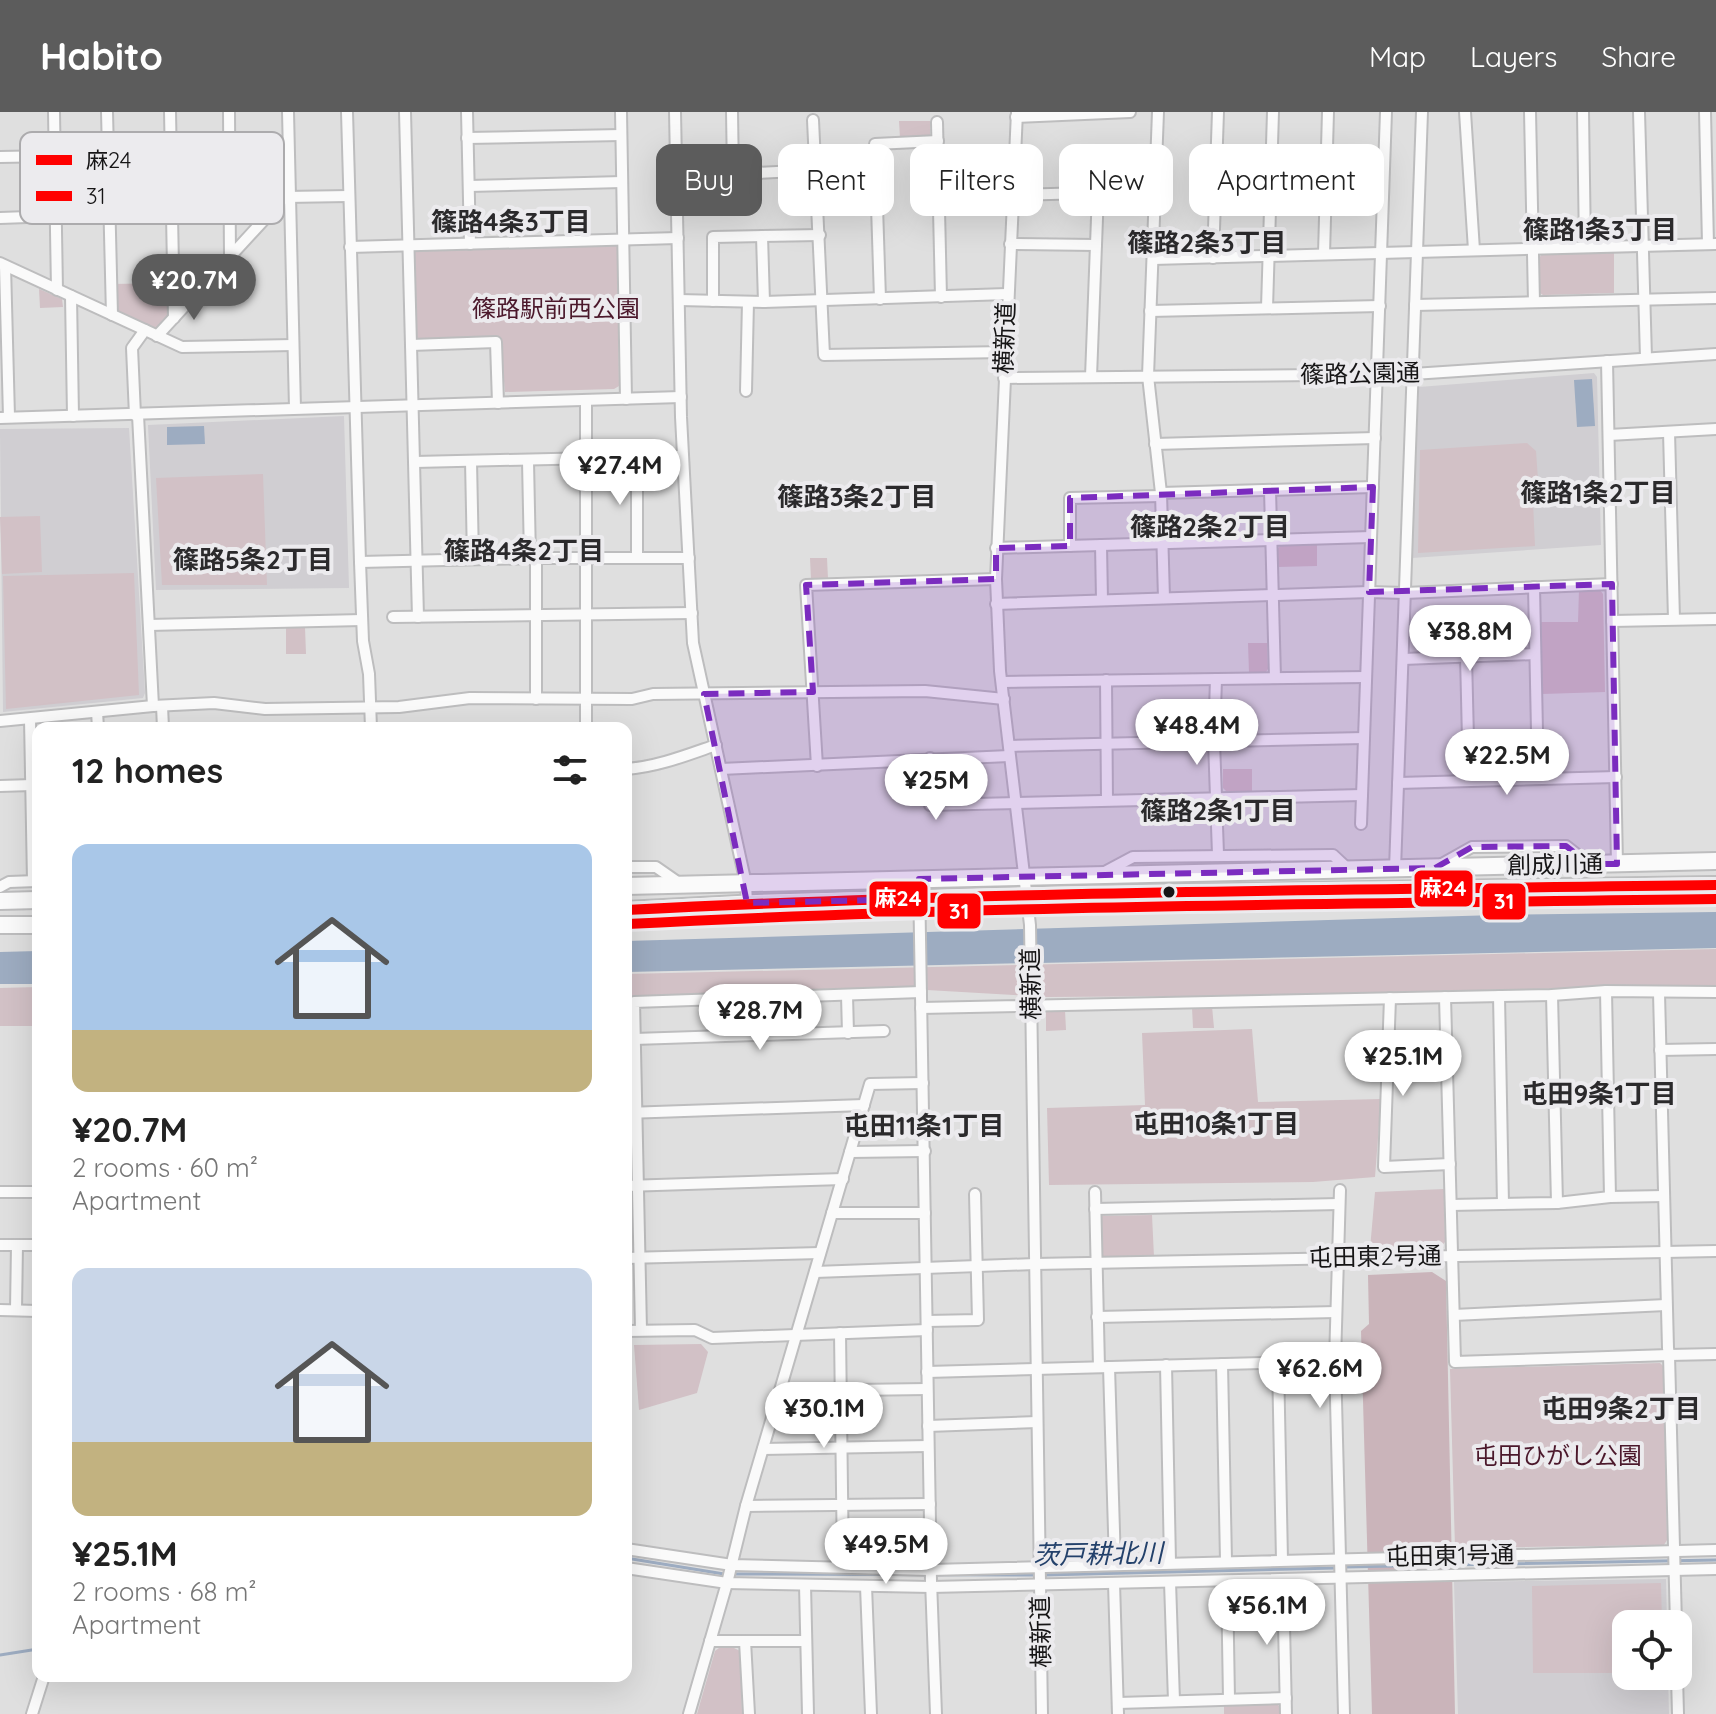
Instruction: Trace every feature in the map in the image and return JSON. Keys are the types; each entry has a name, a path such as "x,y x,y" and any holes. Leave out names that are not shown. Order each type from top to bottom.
{"highway":[{"name":"創成川通","path":"632,886 1716,861"},
{"name":"創成川通","path":"632,910 747,903 1027,896 1716,885"},
{"path":"0,901 32,900"},
{"path":"0,925 32,925"}],"street":[{"path":"54,112 54,132"},
{"path":"107,112 107,132"},
{"path":"170,112 170,132"},
{"path":"229,112 229,132"},
{"path":"288,112 287,197 295,408"},
{"path":"347,112 362,620 371,722"},
{"path":"405,112 418,617"},
{"path":"467,112 470,244"},
{"path":"621,112 626,399"},
{"path":"675,112 676,144"},
{"path":"732,112 733,144"},
{"path":"1016,114 1130,112"},
{"path":"1157,144 1158,112"},
{"path":"1213,258 1218,112"},
{"path":"1267,308 1273,112"},
{"path":"1324,254 1328,112"},
{"path":"1361,824 1386,112"},
{"path":"1395,869 1422,112"},
{"path":"1465,112 1474,250"},
{"path":"1530,112 1534,302"},
{"path":"1583,112 1585,247"},
{"path":"1639,112 1646,358"},
{"path":"1153,259 1712,244 1705,112"},
{"name":"横新道","path":"1015,144 1016,114"},
{"path":"813,120 814,144"},
{"path":"937,122 941,297"},
{"path":"467,138 621,135"},
{"path":"880,299 875,144 938,141"},
{"path":"0,157 20,157"},
{"path":"469,186 622,182"},
{"path":"284,197 349,196"},
{"path":"284,200 287,197"},
{"path":"678,216 683,456 693,643 746,884 747,903"},
{"path":"819,216 824,355 1005,352"},
{"name":"横新道","path":"1011,216 996,604 1009,751 1030,925 1042,1714"},
{"path":"1091,377 1097,216"},
{"path":"1154,216 1148,376 1161,494 1164,598"},
{"path":"0,218 20,217"},
{"path":"56,224 57,290"},
{"path":"110,224 112,315"},
{"path":"172,224 174,318"},
{"path":"230,224 230,257"},
{"path":"157,336 261,224"},
{"path":"713,301 713,237 820,235"},
{"path":"762,236 764,302"},
{"path":"350,247 678,238"},
{"path":"1010,244 1096,245"},
{"path":"293,345 182,347 3,264 4,418 681,397"},
{"path":"679,300 764,302 1007,294"},
{"path":"71,296 73,416"},
{"path":"1415,305 1716,298"},
{"path":"746,391 748,302"},
{"path":"1150,311 1380,306"},
{"path":"145,330 132,348 149,625 162,722"},
{"path":"411,345 496,342 498,403"},
{"name":"篠路公園通","path":"1004,378 1413,374 1716,354"},
{"path":"1607,361 1617,864"},
{"path":"586,400 586,722"},
{"path":"1609,435 1716,429"},
{"path":"1669,432 1674,619"},
{"path":"1155,444 1375,438"},
{"path":"415,462 683,456"},
{"path":"637,457 637,557"},
{"path":"471,461 473,559"},
{"path":"528,461 536,615 536,699"},
{"path":"1070,546 1070,498 1373,487"},
{"path":"1270,490 1275,678"},
{"path":"996,548 1371,537"},
{"path":"1101,545 1102,600"},
{"path":"360,562 689,558"},
{"path":"817,766 806,585 996,579"},
{"path":"996,604 1612,584"},
{"path":"1534,587 1538,779"},
{"path":"393,617 692,613"},
{"path":"1612,621 1716,619"},
{"path":"149,625 362,620"},
{"path":"1403,659 1535,654"},
{"path":"1466,656 1469,781"},
{"path":"1002,682 1366,677"},
{"path":"1216,679 1214,741 1218,854"},
{"path":"1106,680 1107,800"},
{"path":"0,721 214,703 265,709 370,707 470,698 632,699 653,694 925,691 1004,699"},
{"path":"97,712 98,722"},
{"path":"0,786 32,785 30,719"},
{"path":"721,769 817,766 1107,744 1364,738"},
{"path":"632,769 716,745"},
{"path":"930,758 930,805 1362,795"},
{"path":"1398,783 1616,777"},
{"path":"1097,876 1133,857 1218,854 1333,855 1349,870"},
{"path":"632,867 656,867 681,885"},
{"path":"919,879 928,1446 936,1714"},
{"path":"0,887 9,882 32,881"},
{"path":"921,1008 1552,995 1606,991 1716,992"},
{"path":"1606,991 1610,1197"},
{"path":"632,1008 634,1002 921,992"},
{"path":"1659,993 1676,1610"},
{"path":"847,995 848,1033"},
{"path":"1552,995 1557,1203"},
{"path":"1499,996 1503,1204"},
{"path":"1445,997 1455,1362 1716,1354"},
{"path":"1390,998 1384,1167 1450,1164"},
{"path":"632,1026 632,1088"},
{"path":"634,1039 884,1031"},
{"path":"1660,1050 1716,1049"},
{"path":"689,1714 730,1574 746,1506 870,1084 923,1083"},
{"path":"632,1113 864,1105"},
{"path":"632,1122 639,1186 641,1330"},
{"path":"850,1152 925,1151"},
{"path":"632,1186 843,1179"},
{"path":"1340,1190 1335,1361 1344,1714"},
{"path":"0,1192 32,1192"},
{"path":"1095,1192 1097,1317 1104,1367 1115,1564"},
{"path":"632,1331 695,1330 712,1338 840,1333 978,1320 975,1194"},
{"path":"1451,1205 1557,1203 1610,1197 1664,1196"},
{"path":"1095,1209 1339,1204"},
{"path":"832,1213 925,1213"},
{"path":"0,1245 32,1245"},
{"path":"16,1310 17,1245"},
{"name":"屯田東2号通","path":"815,1272 1035,1264 1716,1251"},
{"path":"632,1258 820,1253"},
{"path":"1454,1315 1666,1305"},
{"path":"0,1310 32,1311"},
{"path":"1097,1317 1336,1312"},
{"path":"840,1333 843,1567"},
{"path":"927,1372 1335,1361"},
{"path":"1278,1362 1282,1560"},
{"path":"1222,1364 1226,1561"},
{"path":"1166,1365 1170,1562"},
{"path":"781,1391 927,1389"},
{"path":"928,1426 1037,1422"},
{"path":"763,1449 928,1446"},
{"path":"746,1506 930,1504"},
{"path":"632,1550 730,1574 843,1567 931,1577 1040,1576"},
{"name":"屯田東1号通","path":"1040,1576 1115,1564 1170,1562 1282,1560 1341,1568 1675,1561 1716,1550"},
{"name":"屯田東1号通","path":"1040,1576 1114,1583 1227,1581 1283,1579 1341,1568 1675,1561 1716,1569"},
{"path":"632,1568 730,1574 805,1585 866,1586 931,1577 1040,1576"},
{"path":"1283,1579 1286,1714"},
{"path":"1227,1581 1229,1699"},
{"path":"1170,1582 1174,1701"},
{"path":"1114,1583 1118,1708 1174,1701 1286,1698"},
{"path":"805,1585 808,1714"},
{"path":"866,1586 871,1714"},
{"path":"710,1641 806,1641"},
{"path":"745,1641 749,1714"},
{"path":"32,1714 42,1682"},
{"path":"1677,1690 1678,1714"}],"highlighted area":[{"path":"1373,487 1369,592 1612,584 1617,864 1589,864 1566,846 1472,847 1435,868 919,879 919,899 747,903 704,694 813,692 806,585 996,579 996,548 1070,546 1070,498"}],"shaded area":[{"path":"1594,373 1597,377 1601,545 1412,558 1419,387"},
{"path":"344,416 349,588 156,590 148,425"},
{"path":"129,428 143,698 3,712 0,429"},
{"path":"1432,1272 1446,1281 1455,1714 1372,1714 1361,1331 1369,1324 1368,1275"},
{"path":"1666,1579 1667,1610 1612,1610 1612,1690 1668,1690 1669,1714 1458,1714 1454,1582"}],"green space":[{"path":"899,121 930,121 930,138 900,138"},
{"name":"篠路駅前西公園","path":"617,246 619,386 614,389 505,392 500,337 420,341 416,337 416,249"},
{"path":"1614,253 1614,293 1540,293 1539,258 1542,254"},
{"path":"174,283 174,318 157,336 112,315 111,284"},
{"path":"39,289 62,299 63,307 40,308"},
{"path":"1527,443 1536,451 1539,494 1533,502 1535,546 1418,553 1420,450"},
{"path":"263,474 267,585 162,585 156,478"},
{"path":"40,516 42,572 2,574 0,517"},
{"path":"1317,545 1317,566 1278,567 1277,549 1280,546"},
{"path":"810,558 827,558 828,579 811,579"},
{"path":"134,573 139,695 6,709 3,576"},
{"path":"1579,590 1600,590 1603,594 1605,692 1542,694 1541,622 1578,622"},
{"path":"305,627 306,654 286,654 286,628"},
{"path":"1248,643 1267,643 1266,672 1249,673"},
{"path":"1223,769 1252,769 1252,791 1226,791 1223,788"},
{"path":"1716,949 1716,985 1207,996 1046,997 927,990 632,997 632,974"},
{"path":"32,987 32,1026 0,1026 0,988"},
{"path":"1212,1006 1214,1028 1193,1028 1192,1007"},
{"path":"1046,1010 1065,1010 1066,1030 1046,1031"},
{"path":"1252,1029 1258,1102 1381,1099 1375,1177 1313,1182 1049,1185 1047,1108 1145,1105 1142,1033"},
{"path":"1444,1189 1445,1242 1440,1248 1370,1249 1375,1192"},
{"path":"1152,1215 1154,1257 1101,1258 1100,1216"},
{"path":"701,1344 708,1352 697,1393 639,1410 634,1345"},
{"name":"屯田ひがし公園","path":"1660,1363 1664,1367 1667,1540 1664,1545 1455,1548 1450,1369"},
{"path":"1661,1583 1662,1610 1612,1610 1612,1673 1533,1673 1532,1586"},
{"path":"719,1648 740,1651 742,1714 697,1714 715,1651"},
{"path":"1277,1704 1280,1714 1224,1714 1224,1706"}],"water":[{"path":"1592,379 1595,426 1577,427 1574,380"},
{"path":"204,426 205,444 167,445 167,427"},
{"path":"1716,912 1716,948 632,972 632,941 1496,915"},
{"path":"32,951 32,984 0,984 0,952"}],"waterway":[{"name":"茨戸耕北川","path":"632,1559 724,1574"},
{"name":"茨戸耕北川","path":"1344,1567 1716,1560"},
{"name":"茨戸耕北川","path":"1044,1575 1336,1568"},
{"name":"茨戸耕北川","path":"732,1574 1036,1575"},
{"name":"茨戸耕北川","path":"0,1655 32,1650"}],"transit line":[{"name":"麻24","path":"632,910 1035,895 1716,885"},
{"name":"31","path":"632,924 1035,909 1716,899"}],"district":[{"name":"篠路4条3丁目","path":"511,222"},
{"name":"篠路1条3丁目","path":"1600,230"},
{"name":"篠路2条3丁目","path":"1207,243"},
{"name":"篠路1条2丁目","path":"1598,493"},
{"name":"篠路3条2丁目","path":"857,497"},
{"name":"篠路2条2丁目","path":"1210,527"},
{"name":"篠路4条2丁目","path":"524,551"},
{"name":"篠路5条2丁目","path":"253,560"},
{"name":"篠路2条1丁目","path":"1218,811"},
{"name":"屯田9条1丁目","path":"1599,1094"},
{"name":"屯田10条1丁目","path":"1216,1124"},
{"name":"屯田11条1丁目","path":"924,1126"},
{"name":"屯田9条2丁目","path":"1621,1409"}]}
